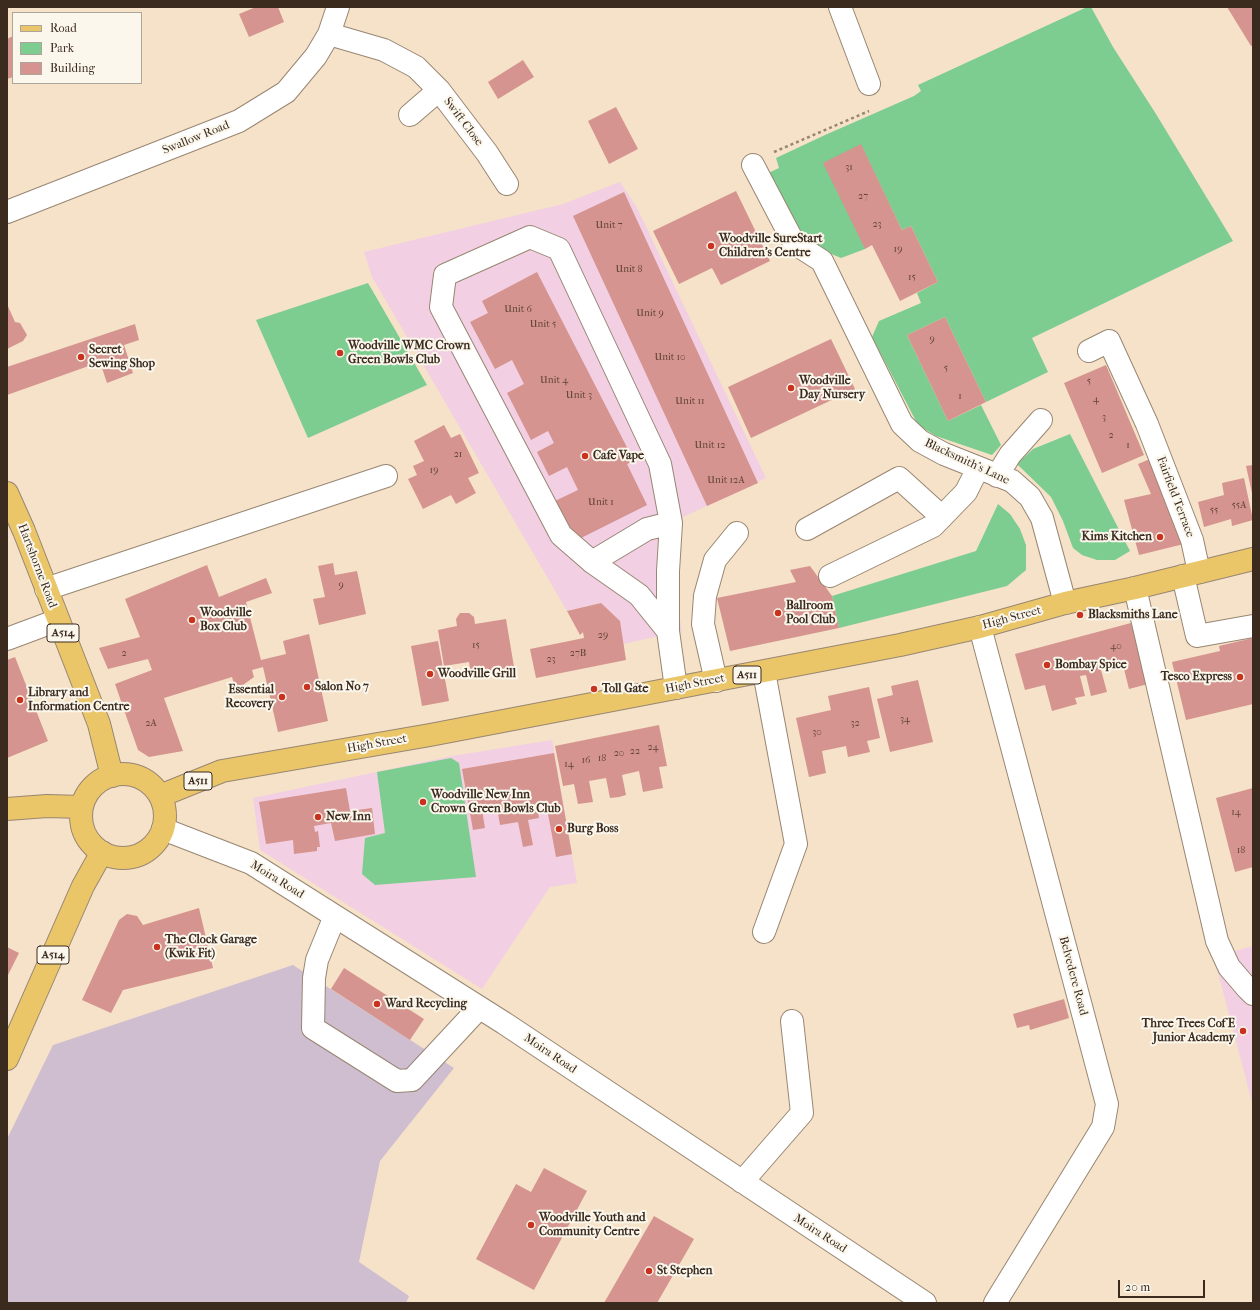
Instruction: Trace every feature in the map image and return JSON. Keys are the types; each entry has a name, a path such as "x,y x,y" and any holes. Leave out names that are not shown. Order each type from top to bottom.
{"main road":[{"name":"Hartshorne Road","path":"7,493 24,531 98,724 112,776"},
{"name":"High Street","path":"160,796 222,771 430,735 900,645 980,627 1065,603 1253,559"},
{"path":"131,775 145,780 160,796 165,812 163,829 155,844 143,853 130,858 117,858 102,852 89,841 82,824 82,806 90,791 101,781 112,776 131,775"},
{"path":"7,809 47,806 82,806"},
{"name":"A514","path":"7,1059 83,886 102,852"}],"street":[{"name":"Swallow Road","path":"7,212 239,120 286,92 316,56 330,34 338,7"},
{"path":"840,7 869,84"},
{"name":"Swift Close","path":"330,34 384,50 416,67 439,90 487,153 507,184"},
{"name":"Swift Close","path":"410,115 439,90"},
{"name":"Blacksmith's Lane","path":"755,169 794,243 822,261 902,424 920,441 944,454 1012,481 1030,497 1042,518 1065,603"},
{"path":"668,631 638,595 592,562 562,535 441,307 445,275 530,237 559,249 660,464 671,523 668,572 668,631 676,688"},
{"name":"Fairfield Terrace","path":"1089,351 1109,341 1147,424 1192,540 1191,574 1197,636 1253,626"},
{"path":"830,576 933,526 987,472 1010,455 1041,420"},
{"path":"46,589 386,476"},
{"path":"807,529 899,478 942,517"},
{"path":"592,562 647,529 671,523"},
{"path":"716,681 703,624 705,596 715,560 737,533"},
{"path":"1134,588 1217,941 1229,968 1253,994"},
{"path":"7,639 58,620"},
{"name":"Belvedere Road","path":"980,627 1107,1104 1103,1127 995,1303"},
{"path":"764,672 796,844 764,932"},
{"name":"Moira Road","path":"163,829 251,863 479,1008 925,1303"},
{"path":"335,916 317,960 314,978 313,1028 397,1081 412,1080 479,1008"},
{"path":"742,1182 802,1113 792,1021"}],"path":[{"path":"755,169 772,164 769,154 874,108"}],"shaded area":[{"path":"620,182 642,218 766,478 683,517 674,584 682,631 623,644 601,603 567,611 372,277 364,252 563,204"},
{"path":"552,740 577,883 550,887 482,989 260,850 253,798 452,756"},
{"name":"Three Trees CofE Junior Academy","path":"1253,946 1253,1106 1214,957"},
{"name":"Ward Recycling","path":"293,965 454,1068 380,1161 359,1262 409,1296 406,1303 7,1303 7,1139 53,1045"}],"green space":[{"path":"1087,7 1091,7 1113,47 1156,114 1233,241 1032,338 1048,372 986,402 945,317 907,335 948,421 981,405 1001,445 992,455 936,436 918,425 872,337 879,321 921,303 917,293 938,282 911,226 902,230 861,145 865,249 841,258 810,245 764,175 779,168 776,158 914,96 921,91 918,85"},
{"name":"Woodville WMC Crown Green Bowls Club","path":"368,283 427,385 308,438 256,320"},
{"path":"1070,434 1130,551 1115,560 1097,560 1082,555 1073,548 1063,521 1051,497 1017,464 1033,449"},
{"path":"998,504 1010,514 1020,529 1026,545 1026,570 1007,586 839,628 832,596 976,551"},
{"name":"Woodville New Inn Crown Green Bowls Club","path":"451,758 459,763 476,877 375,885 362,874 365,838 385,833 377,772"}],"building":[{"path":"256,7 278,7 284,22 249,37 239,14"},
{"path":"1227,7 1253,7 1253,45 1251,46"},
{"path":"12,36 12,77 7,79 7,39"},
{"path":"523,60 534,77 498,99 488,82"},
{"path":"616,107 638,149 609,164 588,121"},
{"path":"861,144 902,230 911,226 938,282 900,301 872,245 865,249 823,163"},
{"name":"Woodville SureStart Children's Centre","path":"736,191 770,261 721,285 712,268 679,284 653,231"},
{"path":"624,192 758,483 707,506 573,216"},
{"path":"537,272 634,461 627,464 647,505 575,541 555,501 578,490 567,467 549,476 537,452 554,443 548,431 531,440 507,393 524,384 512,360 495,369 470,322 488,313 482,301"},
{"path":"7,304 15,322 20,323 27,335 23,341 7,349"},
{"path":"945,317 986,402 948,421 907,335"},
{"name":"Secret Sewing Shop","path":"135,324 139,340 124,345 133,373 107,383 100,362 7,395 7,367"},
{"name":"Woodville Day Nursery","path":"831,339 855,389 751,438 728,387"},
{"path":"1106,365 1144,455 1102,473 1064,383"},
{"path":"444,425 451,438 460,434 479,473 468,478 476,493 456,504 451,495 423,509 408,479 417,475 413,466 424,461 414,441"},
{"path":"1150,459 1188,543 1139,555 1124,500 1151,494 1138,464"},
{"path":"1253,465 1253,493 1252,493 1246,466"},
{"path":"1244,478 1253,520 1232,526 1231,519 1204,527 1198,502 1224,495 1222,483"},
{"path":"333,563 335,575 357,571 366,614 319,625 313,599 325,597 318,566"},
{"path":"207,565 219,597 266,578 272,593 246,602 261,660 286,654 283,641 309,634 328,721 278,732 263,667 252,670 254,677 236,690 232,677 164,698 183,751 149,757 138,750 115,684 152,670 148,659 108,669 99,648 140,637 125,599"},
{"name":"Ballroom Pool Club","path":"810,566 832,596 839,628 730,651 717,598 796,582 790,570"},
{"path":"601,603 620,621 626,660 536,678 530,649 584,638 583,632 580,635 567,611"},
{"path":"460,613 469,613 474,617 475,624 506,619 514,667 471,674 469,662 444,666 438,630 457,626 456,619"},
{"path":"1131,623 1148,684 1129,689 1123,665 1101,670 1107,692 1091,696 1086,675 1080,676 1085,696 1075,698 1077,704 1052,711 1045,685 1025,690 1015,654"},
{"path":"1253,638 1253,704 1186,720 1172,662 1220,651 1219,646"},
{"name":"Woodville Grill","path":"438,641 449,701 422,706 411,646"},
{"name":"Library and Information Centre","path":"15,657 48,741 7,758 7,660"},
{"path":"918,680 933,742 890,752 877,699 893,695 891,686"},
{"path":"869,687 880,738 867,741 870,752 848,757 846,746 822,751 826,773 809,777 796,718 831,710 828,696"},
{"path":"659,725 667,766 659,767 663,788 643,792 639,771 622,775 626,795 619,797 610,798 606,778 589,781 593,802 578,804 574,784 563,786 555,746"},
{"path":"554,753 572,854 556,857 546,803 537,805 539,818 528,820 533,845 523,847 518,822 500,825 497,807 482,810 485,828 473,830 462,769"},
{"name":"New Inn","path":"346,788 350,811 372,808 375,834 335,841 331,823 314,826 315,832 318,831 320,847 317,847 317,851 294,854 293,840 266,844 259,802"},
{"path":"1253,788 1253,867 1235,872 1216,798"},
{"name":"The Clock Garage (Kwik Fit)","path":"199,908 213,968 123,990 111,1013 82,1000 119,920 127,914 137,916 143,925"},
{"path":"7,947 19,953 7,977"},
{"name":"Ward Recycling","path":"344,968 424,1019 410,1040 331,989"},
{"path":"1064,999 1069,1018 1030,1030 1029,1025 1017,1028 1013,1014"},
{"name":"Woodville Youth and Community Centre","path":"544,1168 587,1191 534,1290 476,1259 516,1184 531,1192"},
{"name":"St Stephen","path":"654,1216 694,1239 657,1303 604,1303"}],"place":[{"name":"Woodville SureStart Children's Centre","path":"711,246"},
{"name":"Woodville WMC Crown Green Bowls Club","path":"340,353"},
{"name":"Secret Sewing Shop","path":"81,357"},
{"name":"Woodville Day Nursery","path":"791,388"},
{"name":"Cafe Vape","path":"585,456"},
{"name":"Kims Kitchen","path":"1160,537"},
{"name":"Ballroom Pool Club","path":"778,613"},
{"name":"Blacksmiths Lane","path":"1080,615"},
{"name":"Woodville Box Club","path":"192,620"},
{"name":"Bombay Spice","path":"1047,665"},
{"name":"Woodville Grill","path":"430,674"},
{"name":"Tesco Express","path":"1240,677"},
{"name":"Salon No 7","path":"307,687"},
{"name":"Toll Gate","path":"594,689"},
{"name":"Essential Recovery","path":"282,697"},
{"name":"Library and Information Centre","path":"20,700"},
{"name":"Woodville New Inn Crown Green Bowls Club","path":"423,802"},
{"name":"New Inn","path":"318,817"},
{"name":"Burg Boss","path":"559,829"},
{"name":"The Clock Garage (Kwik Fit)","path":"157,947"},
{"name":"Ward Recycling","path":"377,1004"},
{"name":"Three Trees CofE Junior Academy","path":"1243,1031"},
{"name":"Woodville Youth and Community Centre","path":"531,1225"},
{"name":"St Stephen","path":"649,1271"}]}
